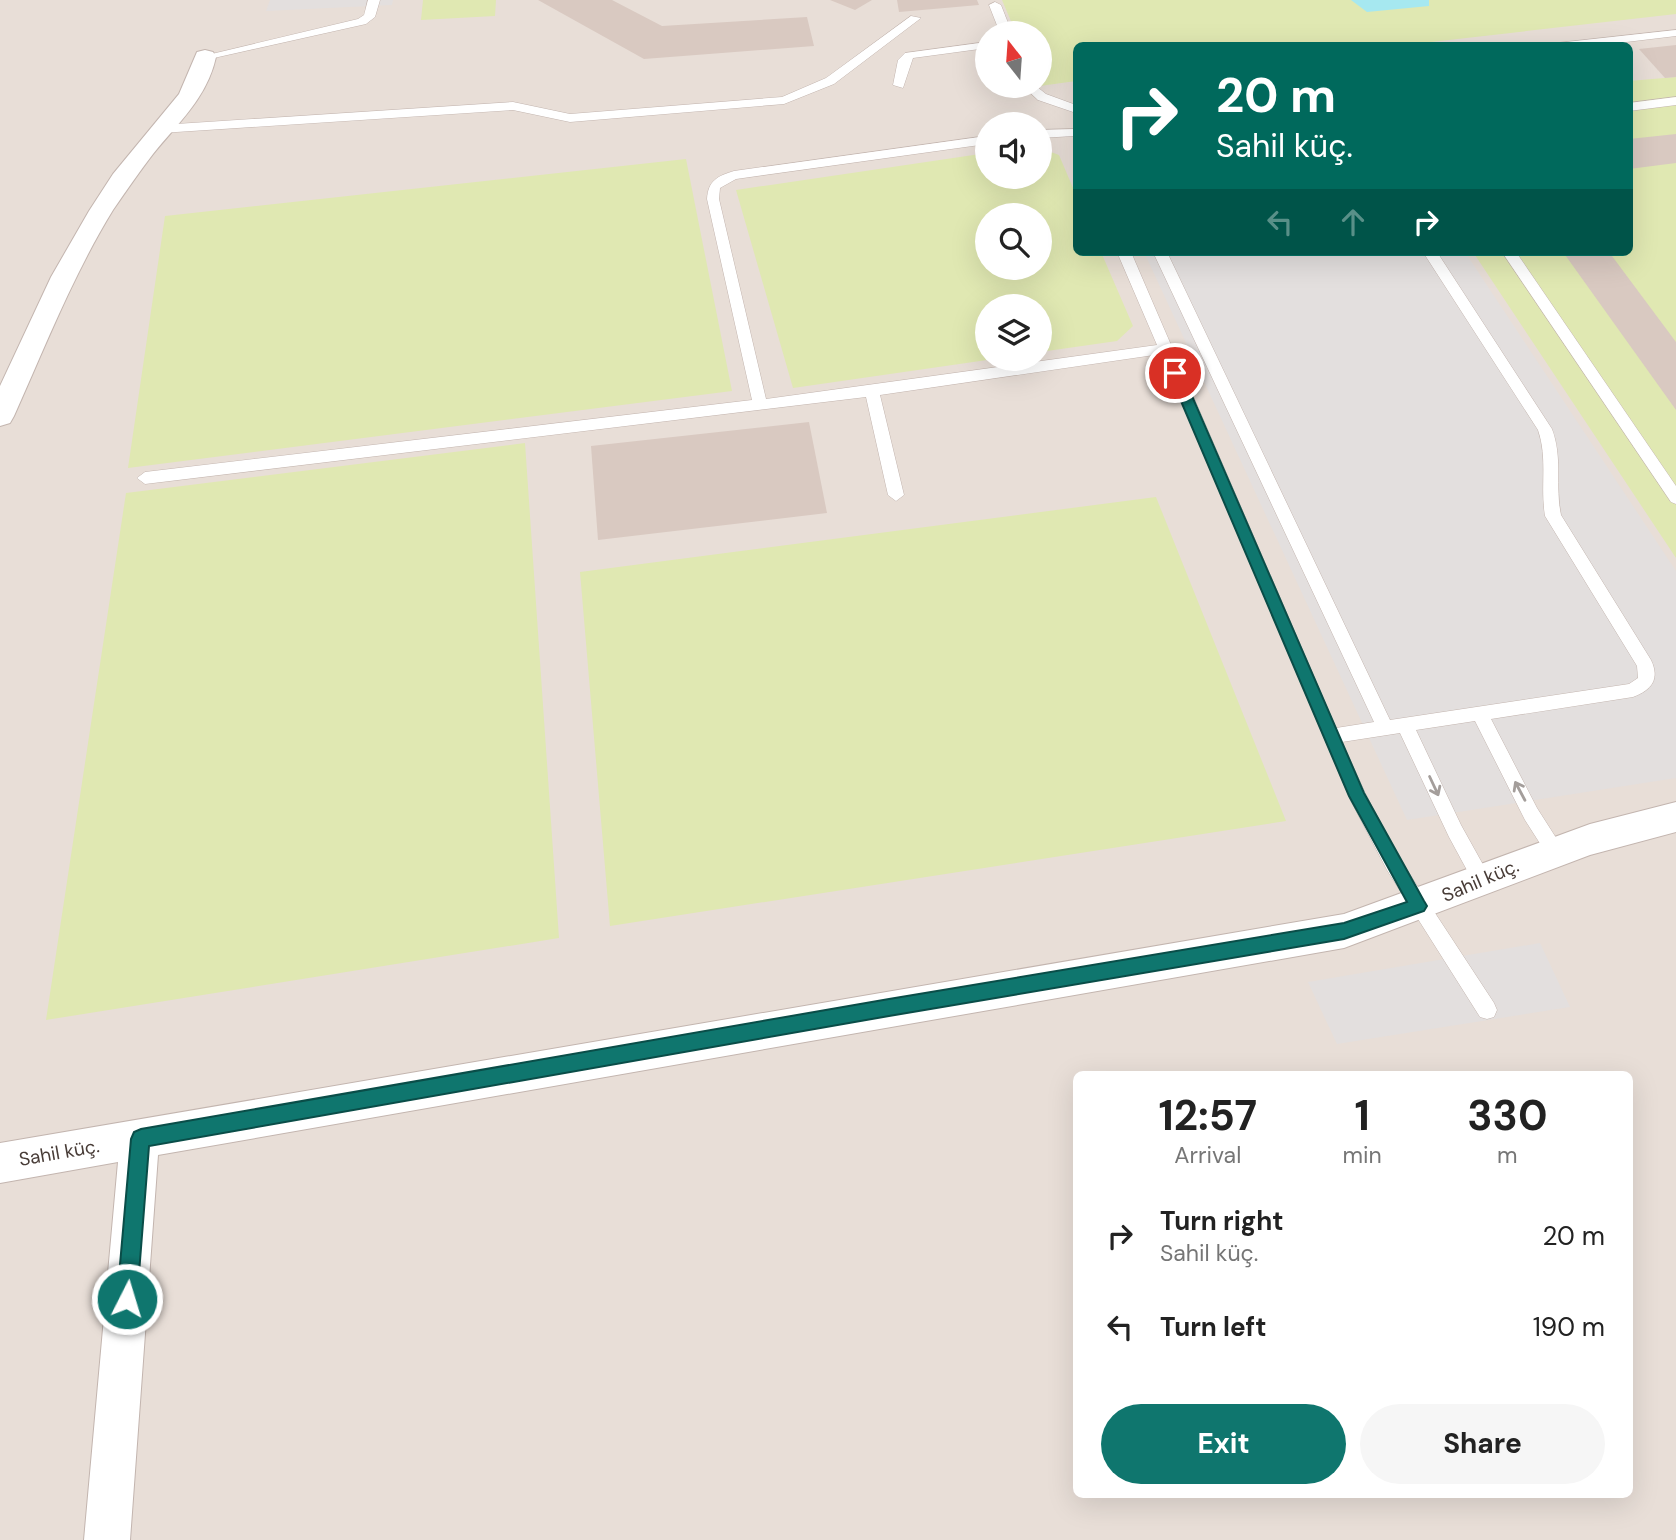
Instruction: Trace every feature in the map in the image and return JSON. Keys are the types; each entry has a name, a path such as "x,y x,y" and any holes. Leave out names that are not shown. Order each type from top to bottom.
{"street":[{"path":"0,416 91,225 135,161 197,87 205,57"},
{"name":"Sahil küç.","path":"0,1163 889,1007 1344,931 1418,906 1555,850 1602,834 1676,817"},
{"path":"107,1540 141,1139"}],"lane":[{"path":"205,57 362,22 369,17 373,0"},
{"path":"995,5 1001,21"},
{"path":"161,129 513,106 570,118 784,100 830,81 915,18"},
{"path":"1593,42 1676,33"},
{"path":"900,85 904,60 909,55 975,47"},
{"path":"1045,98 1073,108"},
{"path":"1633,107 1676,102"},
{"path":"1052,134 1073,134"},
{"path":"760,405 713,199 714,187 721,180 734,175 975,142"},
{"path":"1126,256 1357,796 1418,906 1487,1010"},
{"path":"1162,256 1385,728"},
{"path":"1331,736 1633,690 1647,681 1645,665 1553,516 1549,500 1554,455 1545,429 1433,256"},
{"path":"1512,256 1676,498"},
{"path":"145,478 872,391 1165,349"},
{"path":"872,391 896,495"},
{"path":"1479,713 1531,814 1555,850"},
{"path":"1405,724 1455,831 1482,879"}],"shaded area":[{"path":"0,0 1676,0 1676,1540 0,1540"},
{"path":"270,0 393,0 392,5 266,11"},
{"path":"1146,256 1468,256 1676,571 1676,778 1407,820"},
{"path":"1540,943 1570,1007 1337,1044 1308,982"}],"green space":[{"path":"423,0 496,0 495,16 421,20"},
{"path":"1002,0 1676,0 1676,14 1431,42 1073,42 1073,81 1052,84 1052,21 1011,21"},
{"path":"1676,77 1676,558 1476,256 1633,256 1633,81"},
{"path":"1052,152 1059,155 1073,188 1073,256 1103,256 1133,326 1117,341 1052,350 1052,294 975,294 975,362 793,388 736,190 975,155 975,189 1052,189"},
{"path":"686,159 732,391 128,468 165,216"},
{"path":"525,443 559,938 46,1020 126,493"},
{"path":"1156,497 1286,821 610,926 580,572"}],"water":[{"path":"1351,0 1429,0 1429,6 1367,12"}],"building":[{"path":"538,0 612,0 662,26 807,17 814,46 644,59"},
{"path":"830,0 872,0 855,10"},
{"path":"897,0 977,0 979,5 899,12"},
{"path":"1676,45 1676,77 1665,78 1639,49"},
{"path":"1676,134 1676,163 1633,168 1633,139"},
{"path":"1566,256 1612,256 1676,342 1676,410"},
{"path":"809,422 827,513 598,540 591,446"}],"route":[{"path":"127,1299 141,1139 889,1007 1344,931 1418,906 1357,796 1175,373"}]}
